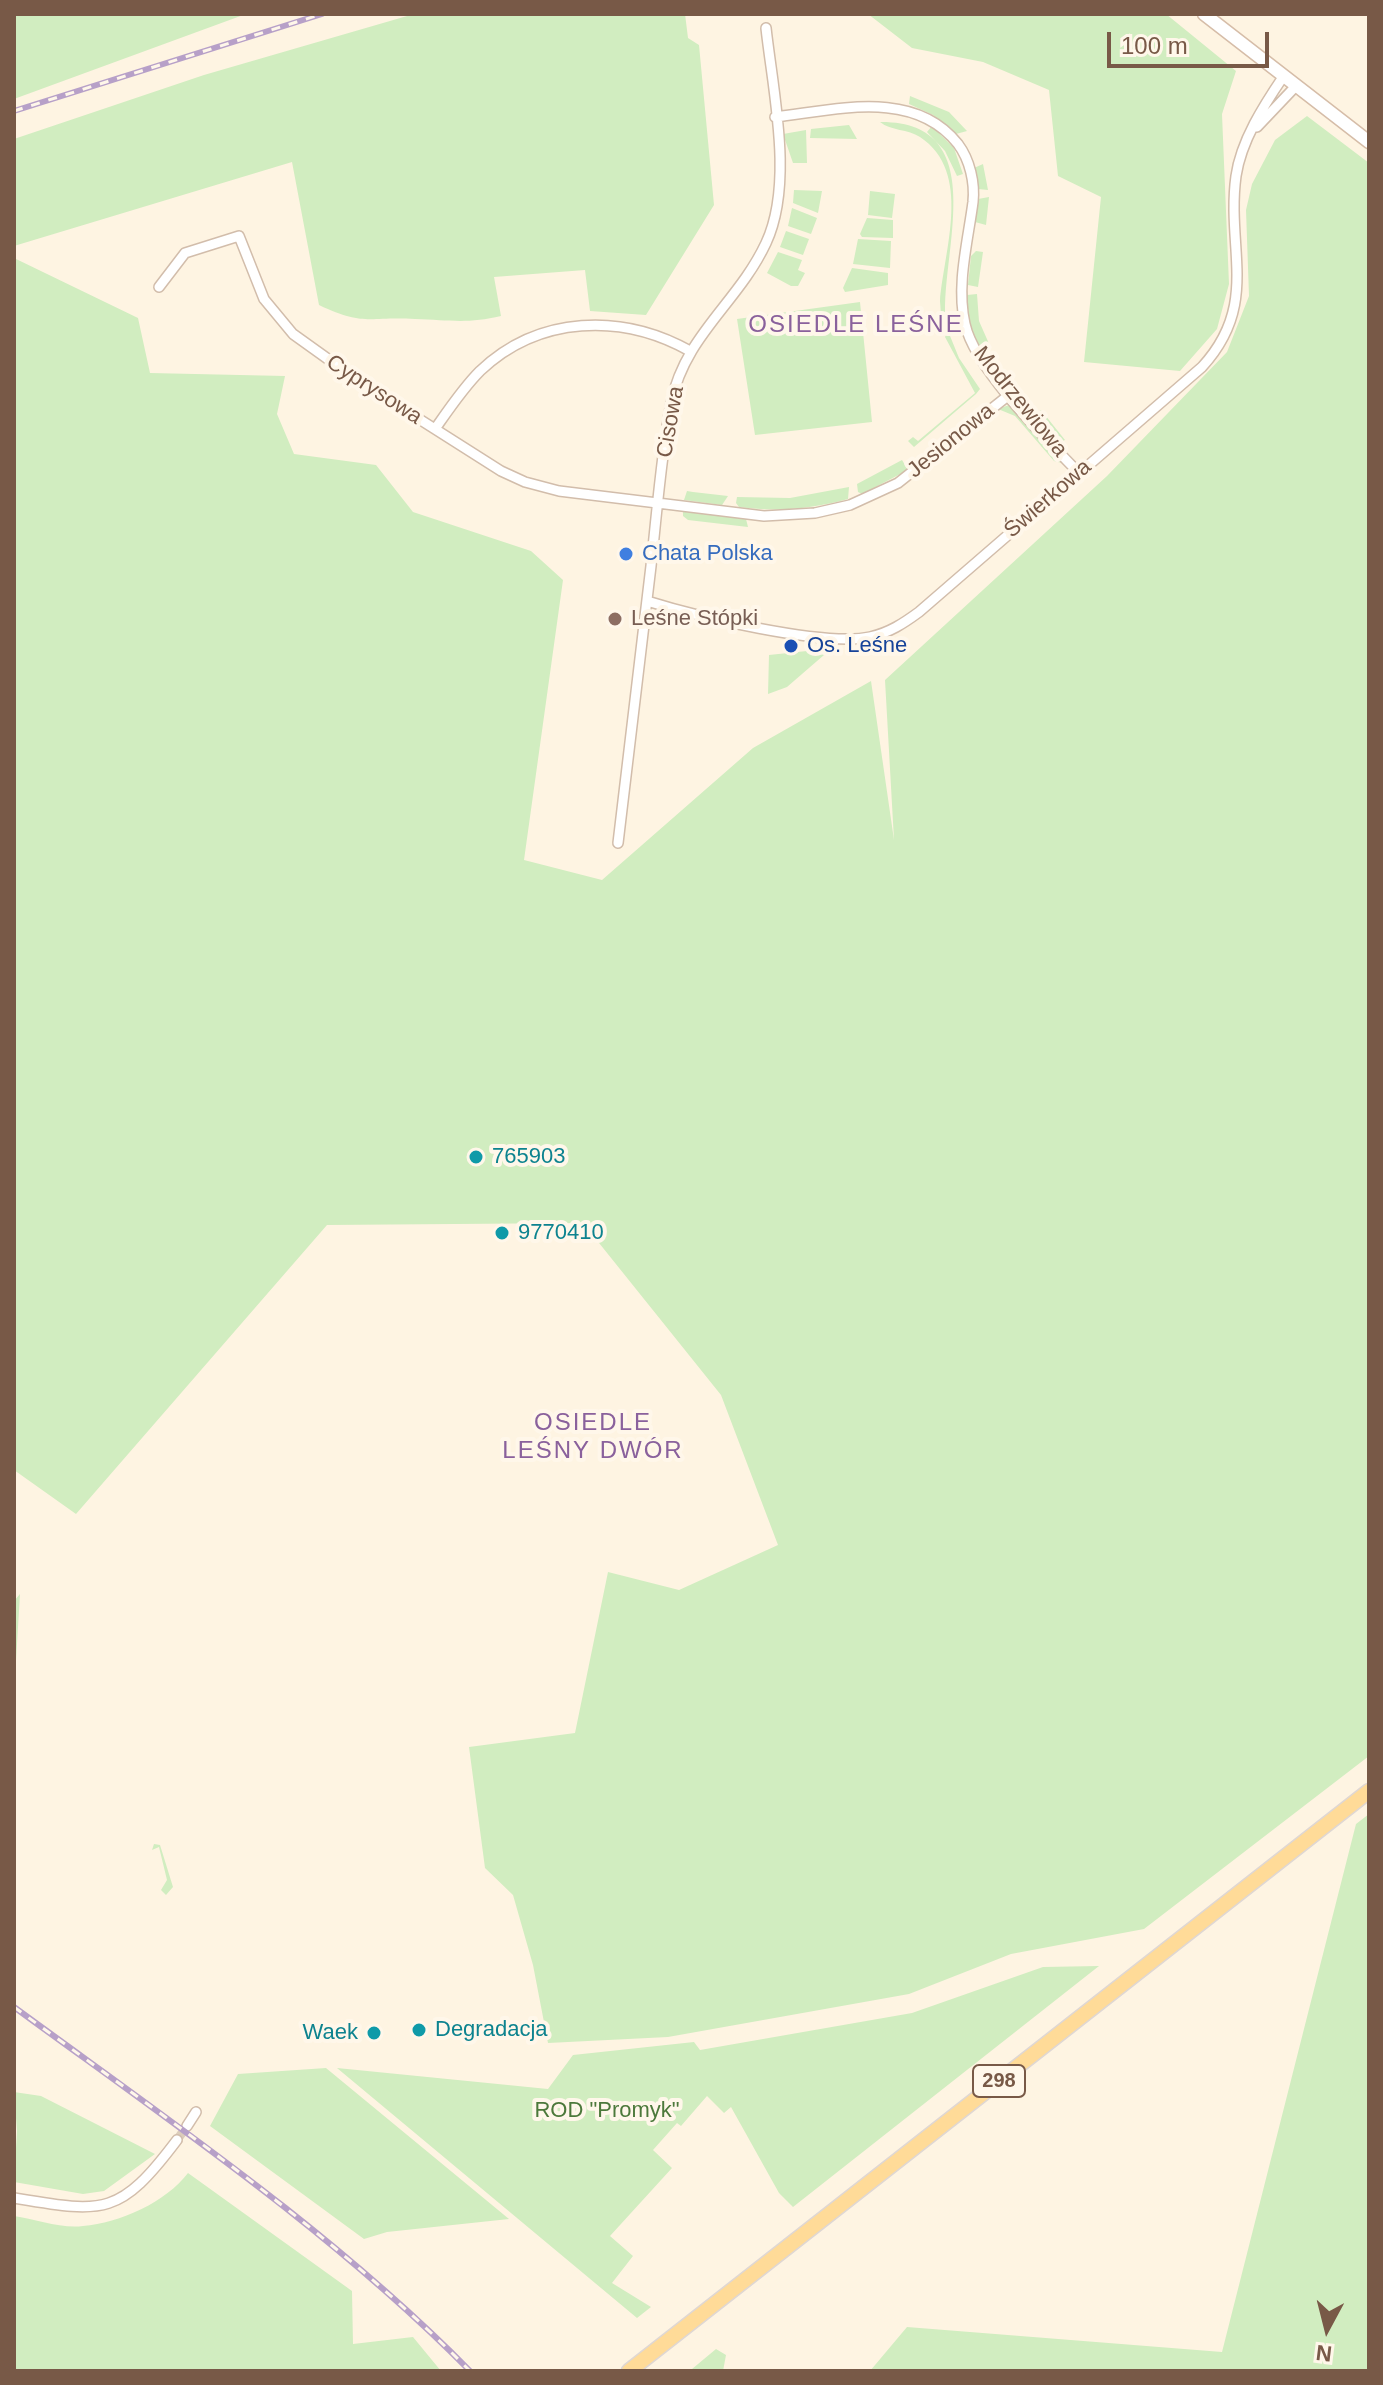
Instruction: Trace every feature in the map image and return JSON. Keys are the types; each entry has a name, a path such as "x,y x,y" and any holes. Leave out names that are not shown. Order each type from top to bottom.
{"main road":[{"path":"1204,14 1369,142"},
{"name":"298","path":"629,2371 1369,1791"}],"street":[{"name":"Cisowa","path":"618,843 671,405 690,351 749,272 766,243 781,178 766,28"},
{"name":"Świerkowa","path":"647,601 730,622 834,638 870,637 911,617 1202,367 1226,335 1238,296 1236,176 1266,102 1283,77"},
{"path":"1254,129 1295,87"},
{"name":"Modrzewiowa","path":"775,117 893,107 926,116 952,137 962,150 973,183 962,289 965,325 982,361 1079,473"},
{"name":"Cyprysowa","path":"159,287 185,253 239,236 264,299 293,334 435,429 525,482 559,491 658,503"},
{"path":"435,429 471,381 493,360 510,348 552,331 584,325 632,327 663,336 690,351"},
{"name":"Jesionowa","path":"658,503 780,516 850,505 914,473 1009,395"},
{"path":"187,2126 196,2112"},
{"path":"14,2198 80,2209 109,2205 136,2188 177,2140"}],"green space":[{"path":"14,14 246,14 14,99"},
{"path":"414,14 685,14 688,38 699,45 714,205 646,315 590,311 585,270 494,277 501,316 478,320 367,319 334,312 319,305 292,162 14,246 14,139 204,75"},
{"path":"868,14 1166,14 1236,71 1222,114 1229,284 1217,329 1180,371 1084,362 1101,197 1058,176 1049,90 983,62 912,48"},
{"path":"910,96 949,112 967,131 956,134 933,115 909,104"},
{"path":"1307,116 1369,163 1369,1756 1144,1929 1011,1954 909,1994 668,2037 548,2043 533,1965 513,1895 485,1868 469,1747 575,1733 608,1572 679,1590 778,1545 721,1395 583,1223 327,1225 76,1514 14,1470 14,258 138,318 150,373 285,376 277,414 294,454 376,465 413,512 531,551 563,580 524,860 602,880 753,748 871,681 894,840 885,680 1107,476 1227,352 1249,296 1246,210 1252,184 1275,140"},
{"path":"880,122 915,128 938,143 949,167 954,196 946,320 941,315 940,301 951,213 951,191 946,170 936,152 920,137"},
{"path":"849,125 857,139 810,138 811,129"},
{"path":"932,126 954,148 963,174 957,176 945,151 927,132"},
{"path":"806,130 807,163 793,163 783,134"},
{"path":"983,164 988,190 978,189 974,168"},
{"path":"794,190 822,191 818,213 793,203"},
{"path":"870,191 895,194 892,218 868,215"},
{"path":"989,197 986,225 975,222 978,199"},
{"path":"792,208 817,218 811,234 788,226"},
{"path":"867,218 893,220 893,238 862,237 860,234"},
{"path":"786,231 809,239 803,255 780,247"},
{"path":"858,239 891,241 890,268 853,264"},
{"path":"976,251 983,252 978,287 968,285 971,256"},
{"path":"778,252 802,260 798,270 805,273 798,286 791,286 767,273"},
{"path":"852,268 888,273 888,285 845,292 843,288"},
{"path":"977,294 979,321 990,346 986,349 978,346 969,322 967,295"},
{"path":"860,302 872,422 755,435 737,319"},
{"path":"895,314 924,317 898,329 891,321"},
{"path":"948,331 959,358 980,389 914,447 908,441 913,437 918,441 975,393 945,337"},
{"path":"1009,405 1062,463 1054,461 1015,416 998,409"},
{"path":"1041,410 1065,440 1058,443 1035,416"},
{"path":"902,460 908,470 862,494 858,492 857,484"},
{"path":"849,487 848,499 807,507 753,509 739,507 736,503 737,497 790,498"},
{"path":"687,491 728,496 722,505 684,500"},
{"path":"683,511 746,519 748,527 688,520 683,516"},
{"path":"807,651 824,655 787,687 768,694 769,655"},
{"path":"20,1594 14,1694 14,1601"},
{"path":"1369,1814 1369,2371 870,2371 907,2327 1222,2352 1356,1824"},
{"path":"154,1844 160,1845 173,1887 166,1895 161,1890 167,1880 159,1847 152,1850"},
{"name":"ROD \"Promyk\"","path":"1099,1966 793,2207 779,2193 731,2107 724,2113 707,2096 681,2126 677,2123 653,2150 672,2168 610,2236 633,2256 612,2283 651,2307 637,2318 337,2068 548,2089 573,2055 694,2042 700,2050 912,2013 1043,1967"},
{"path":"326,2068 509,2219 387,2232 364,2239 210,2126 238,2074"},
{"path":"14,2092 41,2096 155,2154 104,2191 83,2194 14,2182 17,2131"},
{"path":"188,2173 352,2291 353,2344 413,2337 441,2371 14,2371 14,2216 75,2227 112,2221 155,2202"},
{"path":"716,2349 726,2355 723,2371 692,2369"}],"tunnel":[{"path":"177,2140 187,2126"}],"railway":[{"path":"14,111 322,14"},
{"path":"14,2007 307,2225 418,2320 470,2371"}],"place":[{"name":"Chata Polska","path":"626,554"},
{"name":"Leśne Stópki","path":"615,619"},
{"name":"Os. Leśne","path":"791,646"},
{"name":"765903","path":"476,1157"},
{"name":"9770410","path":"502,1233"},
{"name":"Degradacja","path":"419,2030"},
{"name":"Waek","path":"374,2033"}],"district":[{"name":"OSIEDLE LEŚNE","path":"856,325"},
{"name":"OSIEDLE LEŚNY DWÓR","path":"593,1437"}]}
